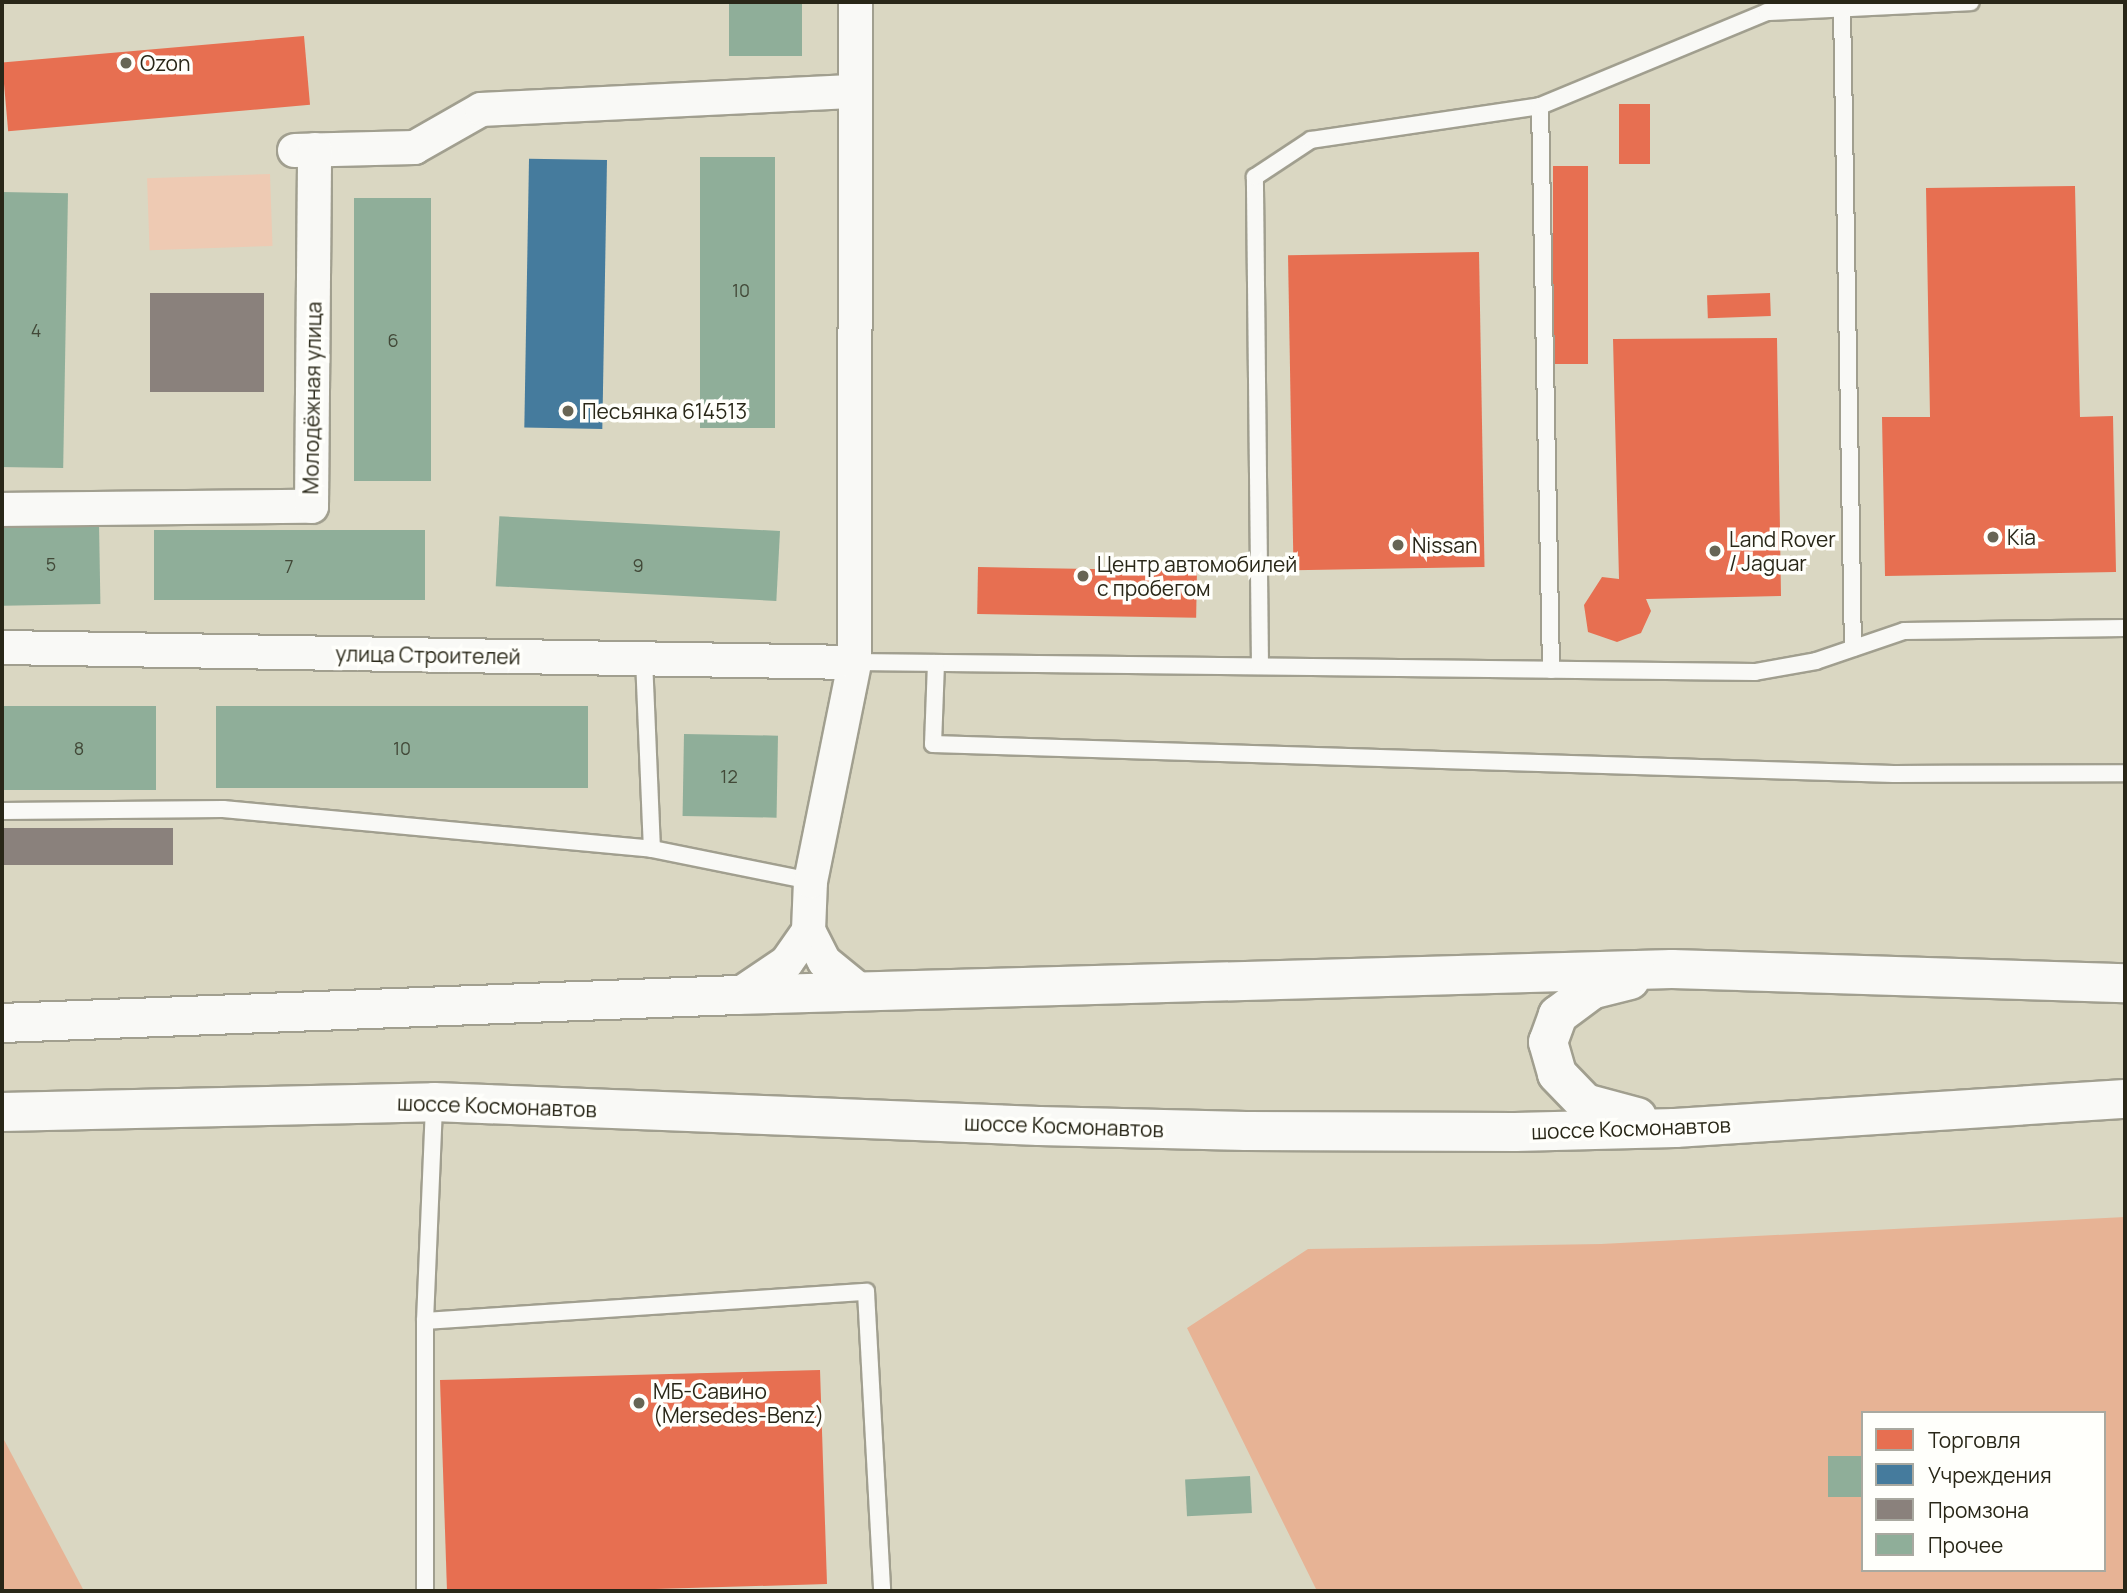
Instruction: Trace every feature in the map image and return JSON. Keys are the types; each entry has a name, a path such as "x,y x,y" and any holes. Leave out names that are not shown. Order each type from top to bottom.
{"main road":[{"path":"1672,969 1594,989 1558,1015 1548,1042 1557,1074 1585,1103 1675,1128"},
{"path":"2,1023 737,995 1672,969 2125,983"},
{"name":"шоссе Космонавтов","path":"2,1112 434,1102 1246,1132 1502,1132 1675,1128 2125,1099"}],"street":[{"path":"855,2 854,662 810,881 808,930 824,961 862,992"},
{"name":"Молодёжная улица","path":"2,509 311,506 304,150 414,147 481,109 855,91"},
{"name":"улица Строителей","path":"2,648 854,662"},
{"path":"737,995 786,962 808,930"}],"lane":[{"path":"1260,666 1255,177 1311,140 1540,106 1767,12 1971,2"},
{"path":"1842,8 1853,648"},
{"path":"1540,106 1551,670"},
{"path":"854,662 1755,672 1816,661 1904,631 2125,628"},
{"path":"644,659 647,791 652,849"},
{"path":"936,663 933,744 1894,774 2125,774"},
{"path":"2,811 223,808 652,849 810,881"},
{"path":"425,1591 425,1321 434,1102"},
{"path":"425,1321 866,1292 882,1591"}],"shaded area":[{"path":"270,174 273,246 150,250 147,178"},
{"path":"2125,1217 2125,1591 1317,1591 1187,1328 1308,1249 1601,1244"},
{"path":"2,1436 84,1591 2,1591"}],"building: Торговля":[{"path":"304,36 310,105 8,131 2,62"},
{"path":"1619,104 1650,104 1650,164 1619,164"},
{"path":"1553,166 1588,166 1588,364 1553,364"},
{"path":"2075,186 2080,417 2113,416 2116,572 1885,576 1882,417 1930,417 1926,188"},
{"path":"1479,252 1484,567 1294,570 1288,255"},
{"path":"1770,293 1771,316 1708,318 1707,295"},
{"path":"1777,338 1781,596 1646,599 1651,611 1641,633 1617,642 1588,632 1584,605 1602,577 1619,579 1613,339"},
{"path":"978,567 1197,571 1196,618 977,614"},
{"path":"820,1370 827,1584 588,1591 447,1591 440,1380"}],"building: Учреждения":[{"path":"529,159 607,160 602,429 524,428"}],"building: Промзона":[{"path":"150,293 264,293 264,392 150,392"},
{"path":"2,828 173,828 173,865 2,865"}],"building: Прочее":[{"path":"729,2 802,2 802,56 729,56"},
{"path":"700,157 775,157 775,428 700,428"},
{"path":"2,192 68,193 63,468 2,467"},
{"path":"354,198 431,198 431,481 354,481"},
{"path":"499,516 780,531 776,601 496,586"},
{"path":"99,523 100,604 3,606 2,525"},
{"path":"154,530 425,530 425,600 154,600"},
{"path":"2,706 156,706 156,790 2,790"},
{"path":"216,706 588,706 588,788 216,788"},
{"path":"684,734 778,736 777,818 683,816"},
{"path":"1828,1456 1861,1456 1861,1497 1828,1497"},
{"path":"1250,1476 1252,1513 1187,1516 1185,1479"}],"place":[{"name":"Ozon","path":"126,63"},
{"name":"Песьянка 614513","path":"568,411"},
{"name":"Kia","path":"1993,537"},
{"name":"Nissan","path":"1398,545"},
{"name":"Land Rover / Jaguar","path":"1715,551"},
{"name":"Центр автомобилей с пробегом","path":"1083,576"},
{"name":"МБ-Савино (Mersedes-Benz)","path":"639,1403"}]}
